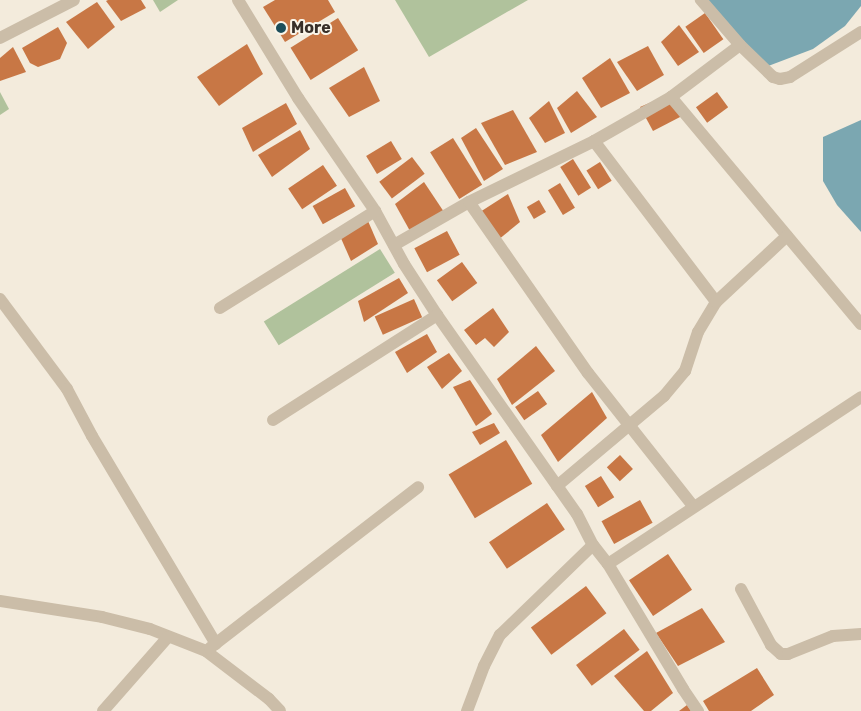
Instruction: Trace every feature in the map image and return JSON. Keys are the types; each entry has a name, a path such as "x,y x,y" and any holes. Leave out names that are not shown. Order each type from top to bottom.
{"street":[{"path":"0,38 74,0"},
{"path":"238,0 298,98 375,211 437,315 577,514 593,545 608,564 682,689 698,711"},
{"path":"701,0 740,45 769,73 780,79 790,77 861,32"},
{"path":"394,245 469,202 594,141 671,97 740,45"},
{"path":"671,97 861,324"},
{"path":"594,141 716,302"},
{"path":"469,202 588,373 694,506"},
{"path":"220,308 375,211"},
{"path":"557,486 630,426 681,378 698,332 716,302 787,236"},
{"path":"0,299 67,390 211,648 280,711"},
{"path":"273,420 437,315"},
{"path":"608,564 861,398"},
{"path":"211,648 418,487"},
{"path":"467,711 484,666 500,635 593,545"},
{"path":"741,589 771,645 780,654 788,654 834,636 861,634"},
{"path":"0,601 102,617 150,629 168,637 211,648"},
{"path":"103,711 168,637"}],"green space":[{"path":"153,0 178,0 160,12"},
{"path":"395,0 528,0 429,57"},
{"path":"0,92 9,109 0,115"},
{"path":"380,249 395,273 279,345 264,322"}],"water":[{"path":"707,0 861,0 861,6 845,26 813,49 763,68"},
{"path":"861,120 861,232 837,205 823,181 823,137"}],"building":[{"path":"141,0 146,8 121,21 106,1"},
{"path":"275,0 328,0 335,12 285,42 263,7"},
{"path":"97,2 115,27 88,49 66,22"},
{"path":"705,13 723,39 704,53 685,27"},
{"path":"338,18 358,50 311,80 291,48"},
{"path":"679,25 699,52 678,66 661,42"},
{"path":"58,27 67,43 60,59 38,67 30,63 22,48"},
{"path":"247,44 263,74 219,106 197,77"},
{"path":"648,46 664,75 637,91 617,62"},
{"path":"13,47 26,72 0,81 0,58"},
{"path":"610,58 630,93 601,108 582,78"},
{"path":"364,67 380,101 349,117 329,88"},
{"path":"577,91 597,117 571,133 557,108"},
{"path":"717,92 728,107 707,123 696,107"},
{"path":"668,95 682,116 653,131 640,107"},
{"path":"549,101 565,133 545,143 529,118"},
{"path":"286,103 297,124 253,152 242,128"},
{"path":"513,110 537,152 505,165 481,123"},
{"path":"476,128 503,169 484,181 461,138"},
{"path":"300,130 310,149 272,177 258,155"},
{"path":"453,138 482,185 459,199 430,152"},
{"path":"391,141 402,159 377,174 366,156"},
{"path":"412,157 425,174 392,198 379,182"},
{"path":"573,159 591,188 578,196 560,167"},
{"path":"600,162 612,181 598,189 586,170"},
{"path":"323,165 337,186 302,209 288,188"},
{"path":"424,182 444,212 410,231 395,204"},
{"path":"560,183 575,208 563,215 548,190"},
{"path":"345,188 355,206 323,224 313,206"},
{"path":"508,194 520,222 498,240 480,212"},
{"path":"539,200 546,212 534,219 527,207"},
{"path":"368,221 378,244 351,261 340,236"},
{"path":"447,231 460,255 427,272 414,248"},
{"path":"462,262 477,283 452,301 437,280"},
{"path":"399,278 408,293 364,322 358,301"},
{"path":"414,299 422,317 383,335 375,316"},
{"path":"493,308 509,332 494,347 485,338 476,345 464,330"},
{"path":"427,334 437,352 407,373 395,352"},
{"path":"536,346 555,371 512,405 497,379"},
{"path":"449,353 462,371 442,389 427,367"},
{"path":"470,380 492,414 476,426 453,387"},
{"path":"538,391 547,404 524,420 515,407"},
{"path":"592,392 607,418 558,462 541,435"},
{"path":"494,423 500,433 480,445 472,432"},
{"path":"506,440 532,484 475,518 449,475"},
{"path":"620,455 633,469 620,481 607,467"},
{"path":"601,476 614,497 598,507 585,486"},
{"path":"640,500 653,523 614,544 602,521"},
{"path":"547,503 565,530 507,569 489,542"},
{"path":"668,554 692,590 653,616 629,580"},
{"path":"586,586 606,613 551,655 531,628"},
{"path":"702,608 725,642 678,666 656,633"},
{"path":"624,629 640,650 592,686 576,665"},
{"path":"647,651 673,693 651,711 644,711 614,676"},
{"path":"757,668 774,695 751,711 709,711 703,701"},
{"path":"687,705 691,711 679,711"}],"place":[{"name":"More","path":"281,28"}]}
